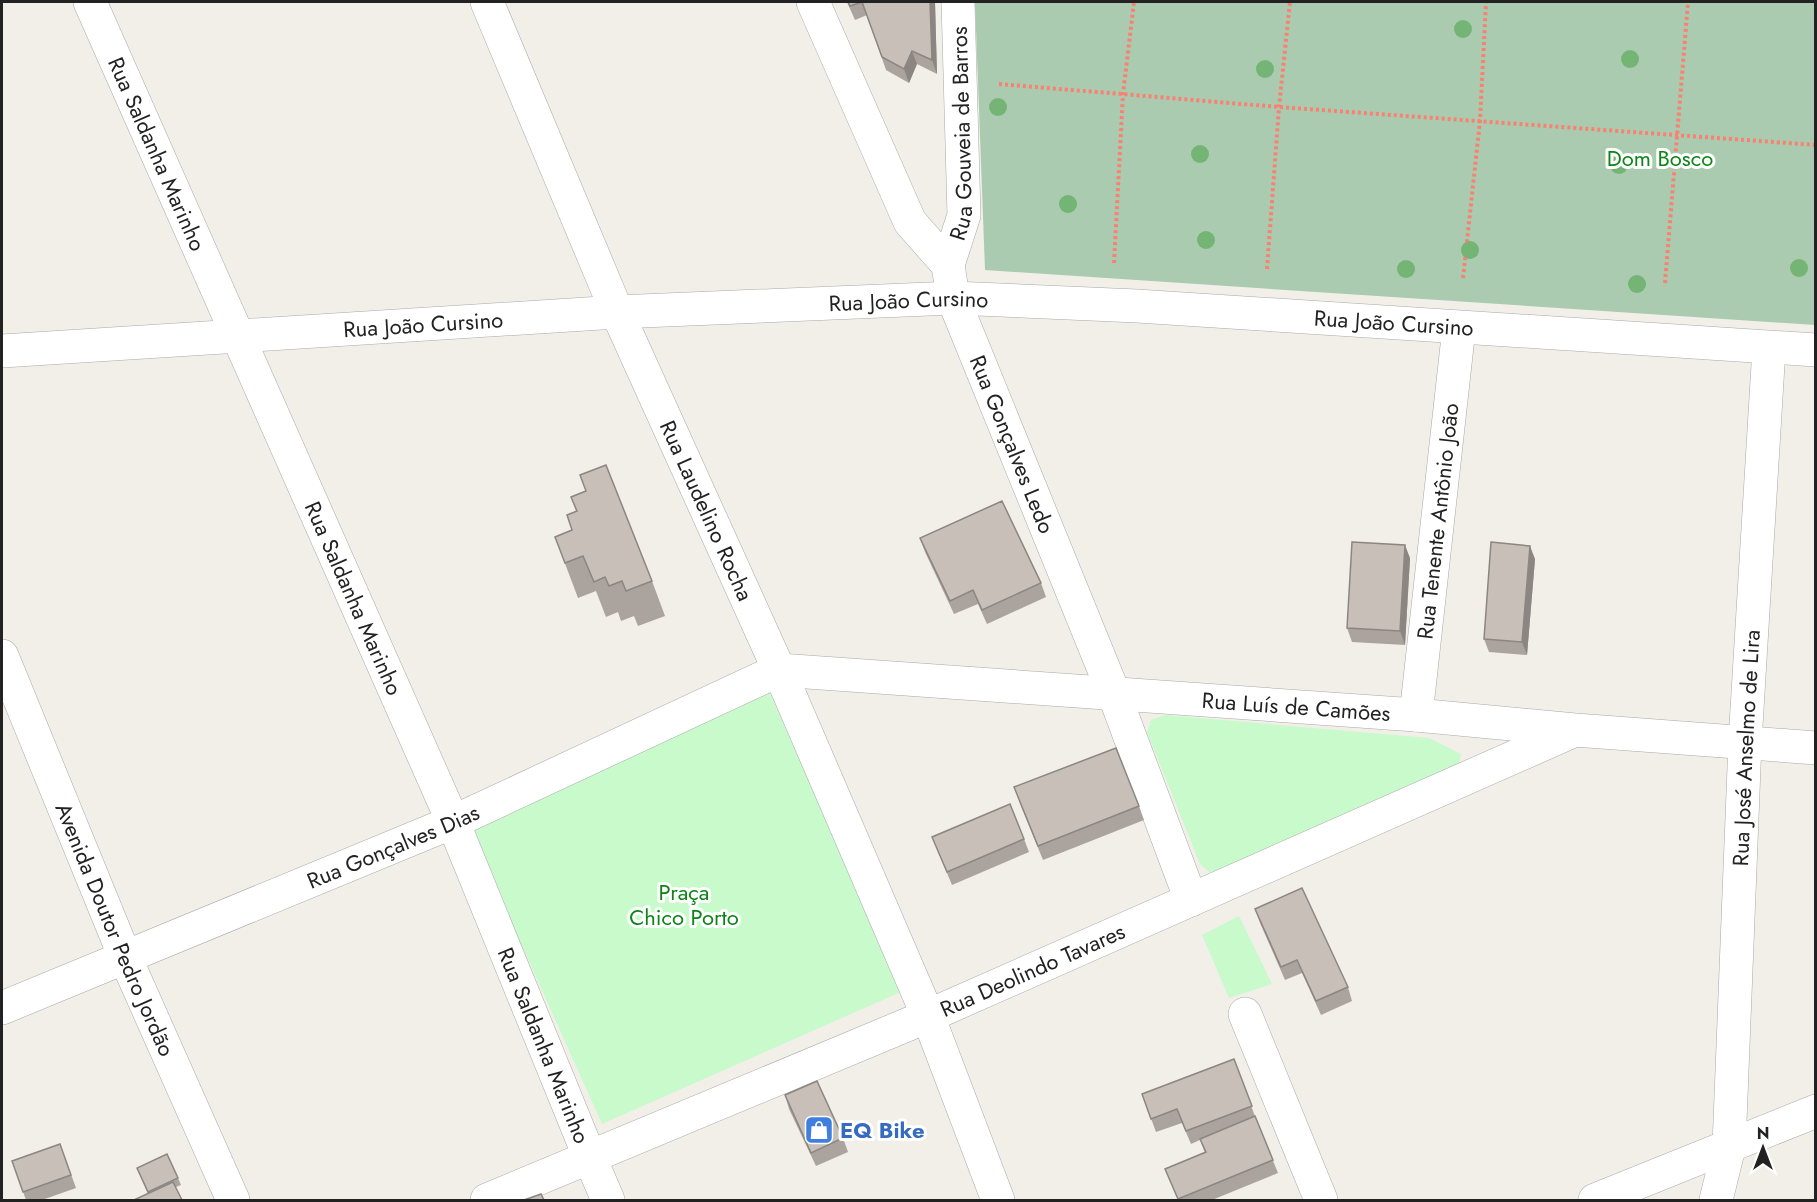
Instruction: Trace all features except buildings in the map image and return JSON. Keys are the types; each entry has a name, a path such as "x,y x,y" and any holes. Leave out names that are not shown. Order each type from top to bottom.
{"street":[{"name":"Rua Saldanha Marinho","path":"90,2 453,822 609,1200"},
{"name":"Rua Laudelino Rocha","path":"487,2 617,312 778,670 928,1016 998,1200"},
{"path":"813,2 910,222 948,265"},
{"name":"Rua Gouveia de Barros","path":"948,265 964,215 958,2"},
{"name":"Rua Gonçalves Ledo","path":"948,265 953,298 1114,694 1191,900"},
{"name":"Rua João Cursino","path":"2,351 617,312 953,298 1137,306 1815,350"},
{"name":"Rua Tenente Antônio João","path":"1416,715 1459,328"},
{"name":"Rua José Anselmo de Lira","path":"1716,1200 1729,1147 1745,742 1769,348"},
{"name":"Avenida Doutor Pedro Jordão","path":"2,656 125,957 233,1200"},
{"name":"Rua Luís de Camões","path":"778,670 1416,715 1575,730 1815,748"},
{"name":"Rua Gonçalves Dias","path":"2,1008 453,822 778,670"},
{"name":"Rua Deolindo Tavares","path":"487,1200 928,1016 1575,730"},
{"path":"1245,1014 1321,1200"},
{"path":"1595,1200 1815,1111"}],"path":[{"path":"1114,263 1123,94 1134,2"},
{"path":"1267,269 1279,107 1290,2"},
{"path":"1463,278 1480,122 1486,2"},
{"path":"1665,283 1688,2"},
{"path":"999,84 1279,107 1815,145"}],"green space":[{"name":"Dom Bosco","path":"975,2 1815,2 1815,325 985,270"},
{"name":"Praça Chico Porto","path":"766,685 903,991 602,1124 466,821"},
{"path":"1165,715 1429,738 1461,754 1459,764 1221,871 1209,872 1200,864 1147,732 1151,720"},
{"path":"1239,916 1272,984 1229,998 1202,935"}],"place":[{"name":"EQ Bike","path":"819,1130"}]}
